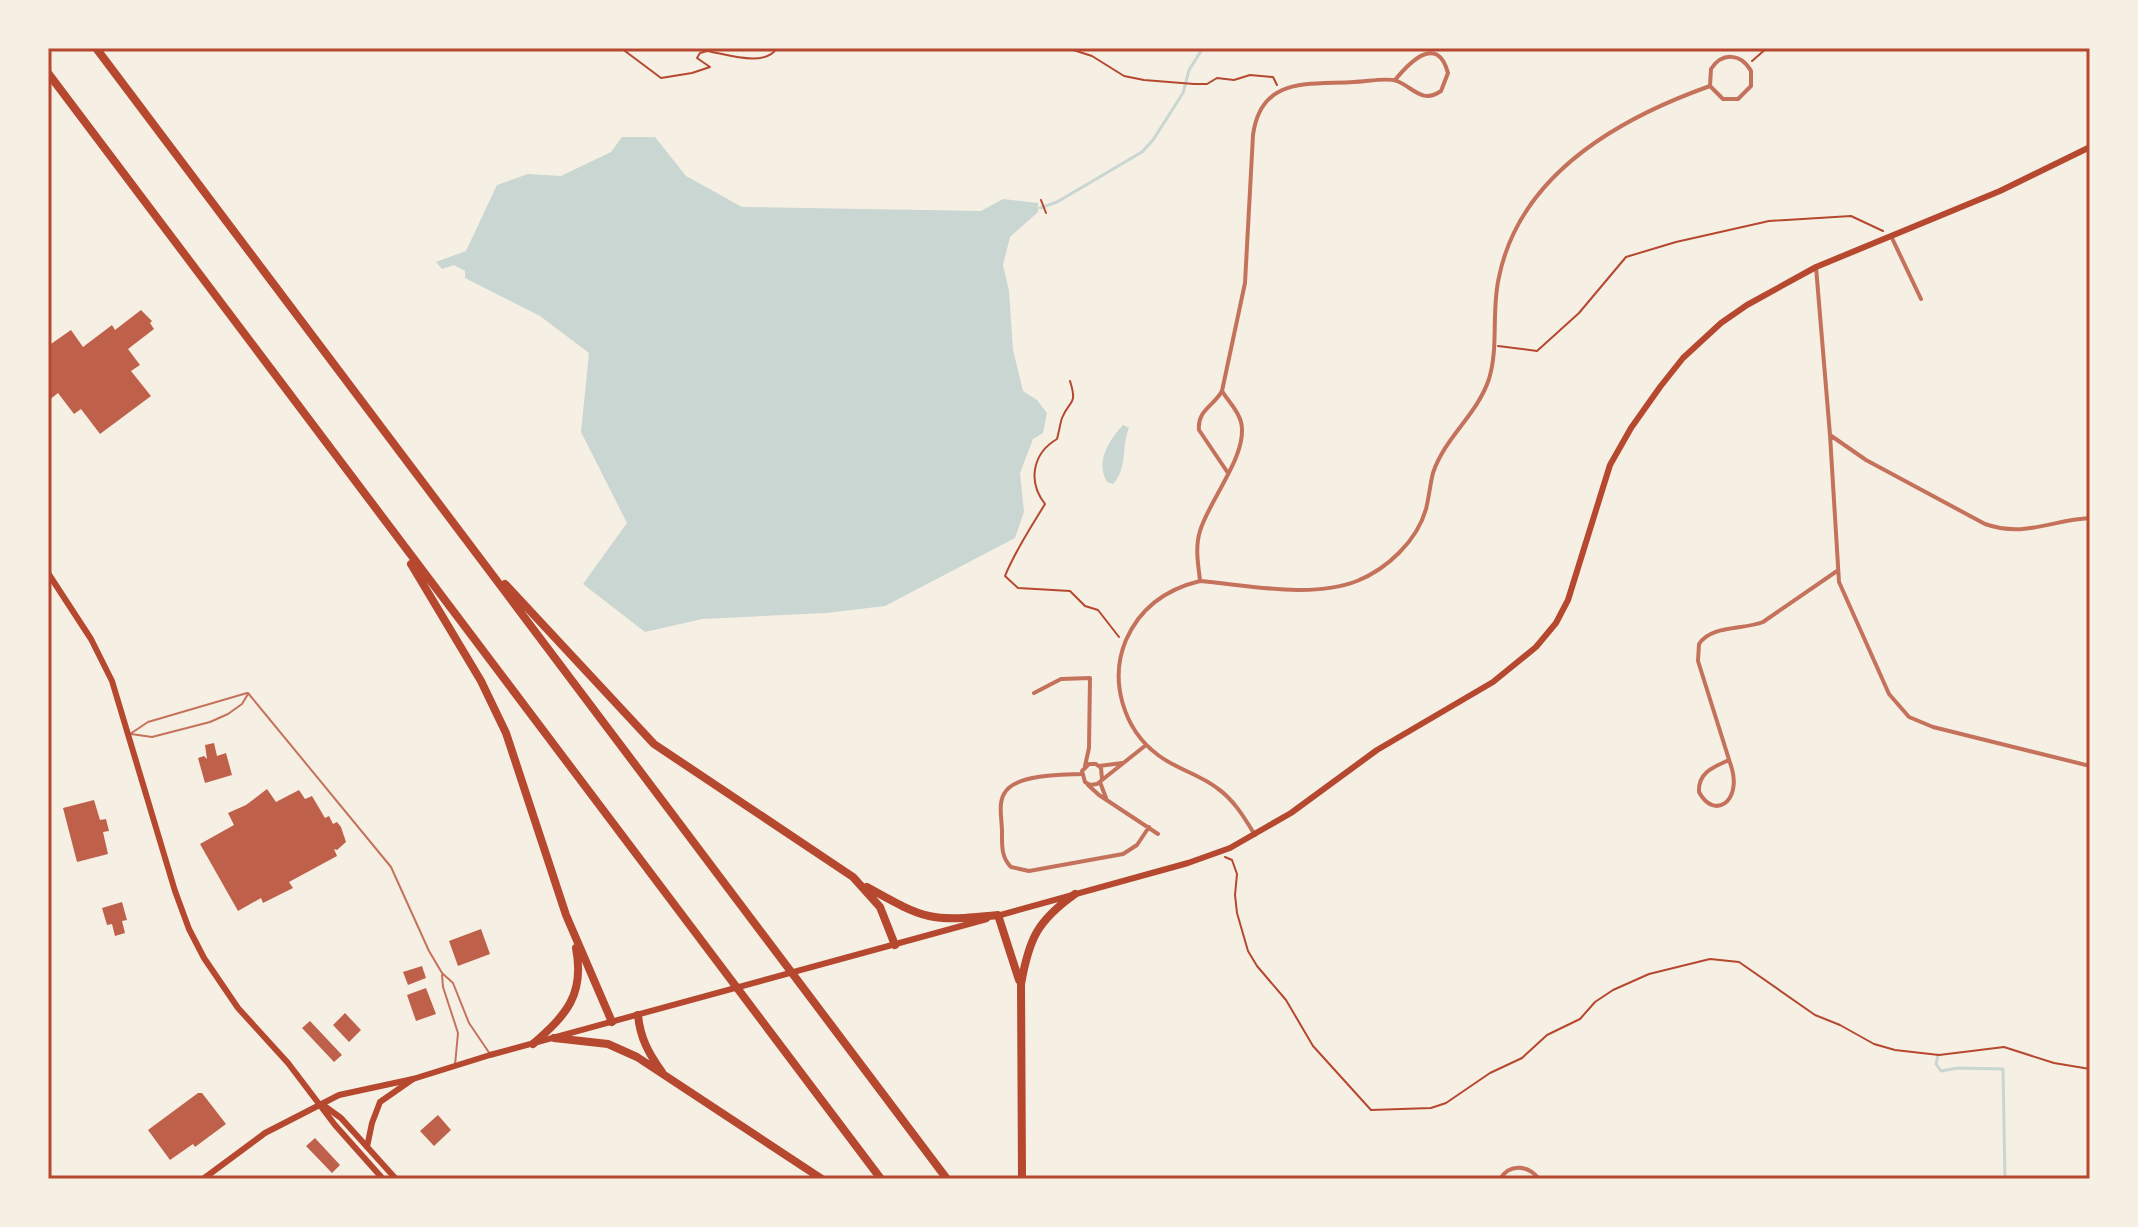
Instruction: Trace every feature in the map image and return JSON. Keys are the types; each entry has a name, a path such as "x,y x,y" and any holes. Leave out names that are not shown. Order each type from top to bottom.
{"highway":[{"path":"96,48 947,1179"},
{"path":"48,73 881,1179"},
{"path":"395,535 481,681 501,721 571,928 612,1022"},
{"path":"477,555 654,744 897,905 931,919 998,915 1021,984"},
{"path":"857,881 880,907 895,945"},
{"path":"1022,1179 1021,984 1032,936 1046,918 1075,894"},
{"path":"533,1044 562,1016 576,991 578,959 571,928"},
{"path":"638,1015 639,1032 665,1076"},
{"path":"554,1038 608,1044 637,1057 822,1179"}],"main road":[{"path":"203,1179 265,1133 339,1095 413,1079 490,1055 895,945 1209,856 1255,836 1377,750 1493,682 1536,647 1556,623 1568,600 1610,465 1631,428 1683,358 1721,323 1816,267 2001,190 2090,147"},
{"path":"48,573 102,660 130,734 175,891 196,943 238,1008 288,1063 335,1125 383,1179"},
{"path":"367,1147 380,1102 413,1079"},
{"path":"320,1103 341,1118 396,1179"}],"street":[{"path":"1228,473 1199,430 1198,423 1203,411 1214,403 1222,391 1245,283 1254,125 1260,107 1280,89 1299,85 1395,80 1417,94 1430,96 1445,85 1448,73 1437,57 1423,54 1411,61 1395,80"},
{"path":"1733,57 1748,65 1752,82 1741,97 1723,99 1710,86 1711,69 1720,59 1733,57"},
{"path":"1255,836 1242,812 1226,795 1168,762 1146,745 1131,724 1123,704 1119,674 1124,644 1132,627 1147,608 1175,589 1200,581 1322,590 1358,581 1383,566 1402,549 1421,523 1437,462 1479,401 1489,379 1495,346 1496,294 1502,264 1512,235 1535,199 1567,164 1618,127 1658,105 1710,86"},
{"path":"1891,236 1921,299"},
{"path":"1816,267 1837,571 1843,596 1889,694 1909,717 1933,727 2090,766"},
{"path":"1200,581 1197,554 1199,532 1239,446 1242,426 1240,417 1222,391"},
{"path":"1830,435 1866,460 1985,524 2028,531 2090,518"},
{"path":"1729,760 1701,777 1699,792 1709,803 1723,803 1733,796 1735,784 1729,760 1698,661 1699,644 1711,633 1763,622 1837,571"},
{"path":"1034,693 1066,678 1090,678 1089,748 1081,774"},
{"path":"1087,784 1094,785 1146,745"},
{"path":"1089,748 1103,772 1104,795 1111,802"},
{"path":"1085,766 1124,762"},
{"path":"1081,774 1094,792 1158,834"},
{"path":"1081,774 1034,778 1014,784 1005,791 1001,806 1002,853 1011,867 1029,871 1123,854 1137,845 1149,827"},
{"path":"1500,1179 1508,1169 1519,1167 1533,1171 1539,1179"}],"lane":[{"path":"130,734 148,722 207,707 235,694 248,693"},
{"path":"130,734 152,737 210,722 242,704 248,693"},
{"path":"248,693 391,867 442,973 443,987 458,1033 455,1066"},
{"path":"442,973 453,983 469,1023 490,1055"}],"path":[{"path":"621,48 661,78 710,67 697,58 707,51 764,59 775,53 777,48"},
{"path":"1067,48 1092,56 1124,76 1207,84 1217,78 1234,80 1250,75 1273,77 1280,89"},
{"path":"1748,65 1767,48"},
{"path":"1041,200 1046,213"},
{"path":"1495,346 1537,351 1579,313 1626,257 1676,242 1769,221 1851,216 1891,236"},
{"path":"1070,381 1073,392 1071,407 1063,416 1057,439 1045,446 1037,459 1036,487 1045,504 1015,553 1005,576 1018,588 1070,591 1085,606 1098,610 1124,644"},
{"path":"1209,856 1220,855 1232,860 1237,874 1237,913 1248,951 1257,966 1286,1000 1313,1046 1371,1110 1431,1108 1446,1103 1490,1073 1522,1058 1547,1035 1580,1019 1595,1002 1613,990 1649,974 1710,959 1739,962 1815,1015 1874,1044 1895,1050 1939,1055 2004,1047 2054,1063 2090,1069"}],"shaded area":[{"path":"622,137 655,137 686,176 742,207 981,211 1003,199 1038,203 1038,212 1010,237 1003,265 1009,291 1013,350 1023,391 1037,400 1047,413 1043,433 1033,439 1020,473 1024,512 1015,538 885,606 826,613 702,619 645,632 583,584 627,523 581,432 589,353 540,316 465,278 465,271 454,265 442,269 436,262 466,251 497,185 528,174 561,176 611,152"},
{"path":"1123,425 1129,428 1123,464 1113,484 1107,482 1103,459 1113,437"}],"building":[{"path":"141,310 152,321 150,323 154,329 128,349 140,365 131,371 151,396 100,434 81,409 74,414 58,393 48,401 48,352 51,350 48,346 71,330 83,347 112,325 115,330"},
{"path":"214,743 217,756 226,753 232,775 205,783 198,758 204,756 207,759 205,745"},
{"path":"267,789 276,802 299,790 305,799 312,796 325,818 329,816 333,824 337,822 341,827 346,842 334,849 337,856 289,882 293,888 263,903 261,898 238,911 200,844 234,825 228,813 246,805"},
{"path":"94,800 100,820 106,819 109,831 103,832 108,854 77,862 63,808"},
{"path":"122,902 127,920 122,921 125,933 115,936 112,924 107,925 102,908"},
{"path":"481,929 490,954 458,966 449,941"},
{"path":"422,966 426,978 408,985 403,972"},
{"path":"426,988 436,1014 416,1021 407,995"},
{"path":"345,1013 361,1030 349,1042 333,1025"},
{"path":"310,1021 342,1055 334,1062 302,1028"},
{"path":"202,1093 226,1124 195,1147 193,1144 170,1160 148,1130"},
{"path":"438,1115 451,1130 434,1146 420,1131"},
{"path":"315,1138 340,1165 332,1173 306,1146"}],"waterway":[{"path":"1040,208 1057,202 1142,152 1183,93 1189,70 1203,48"},
{"path":"1938,1055 1936,1064 1941,1071 1958,1068 2003,1069 2005,1179"}]}
